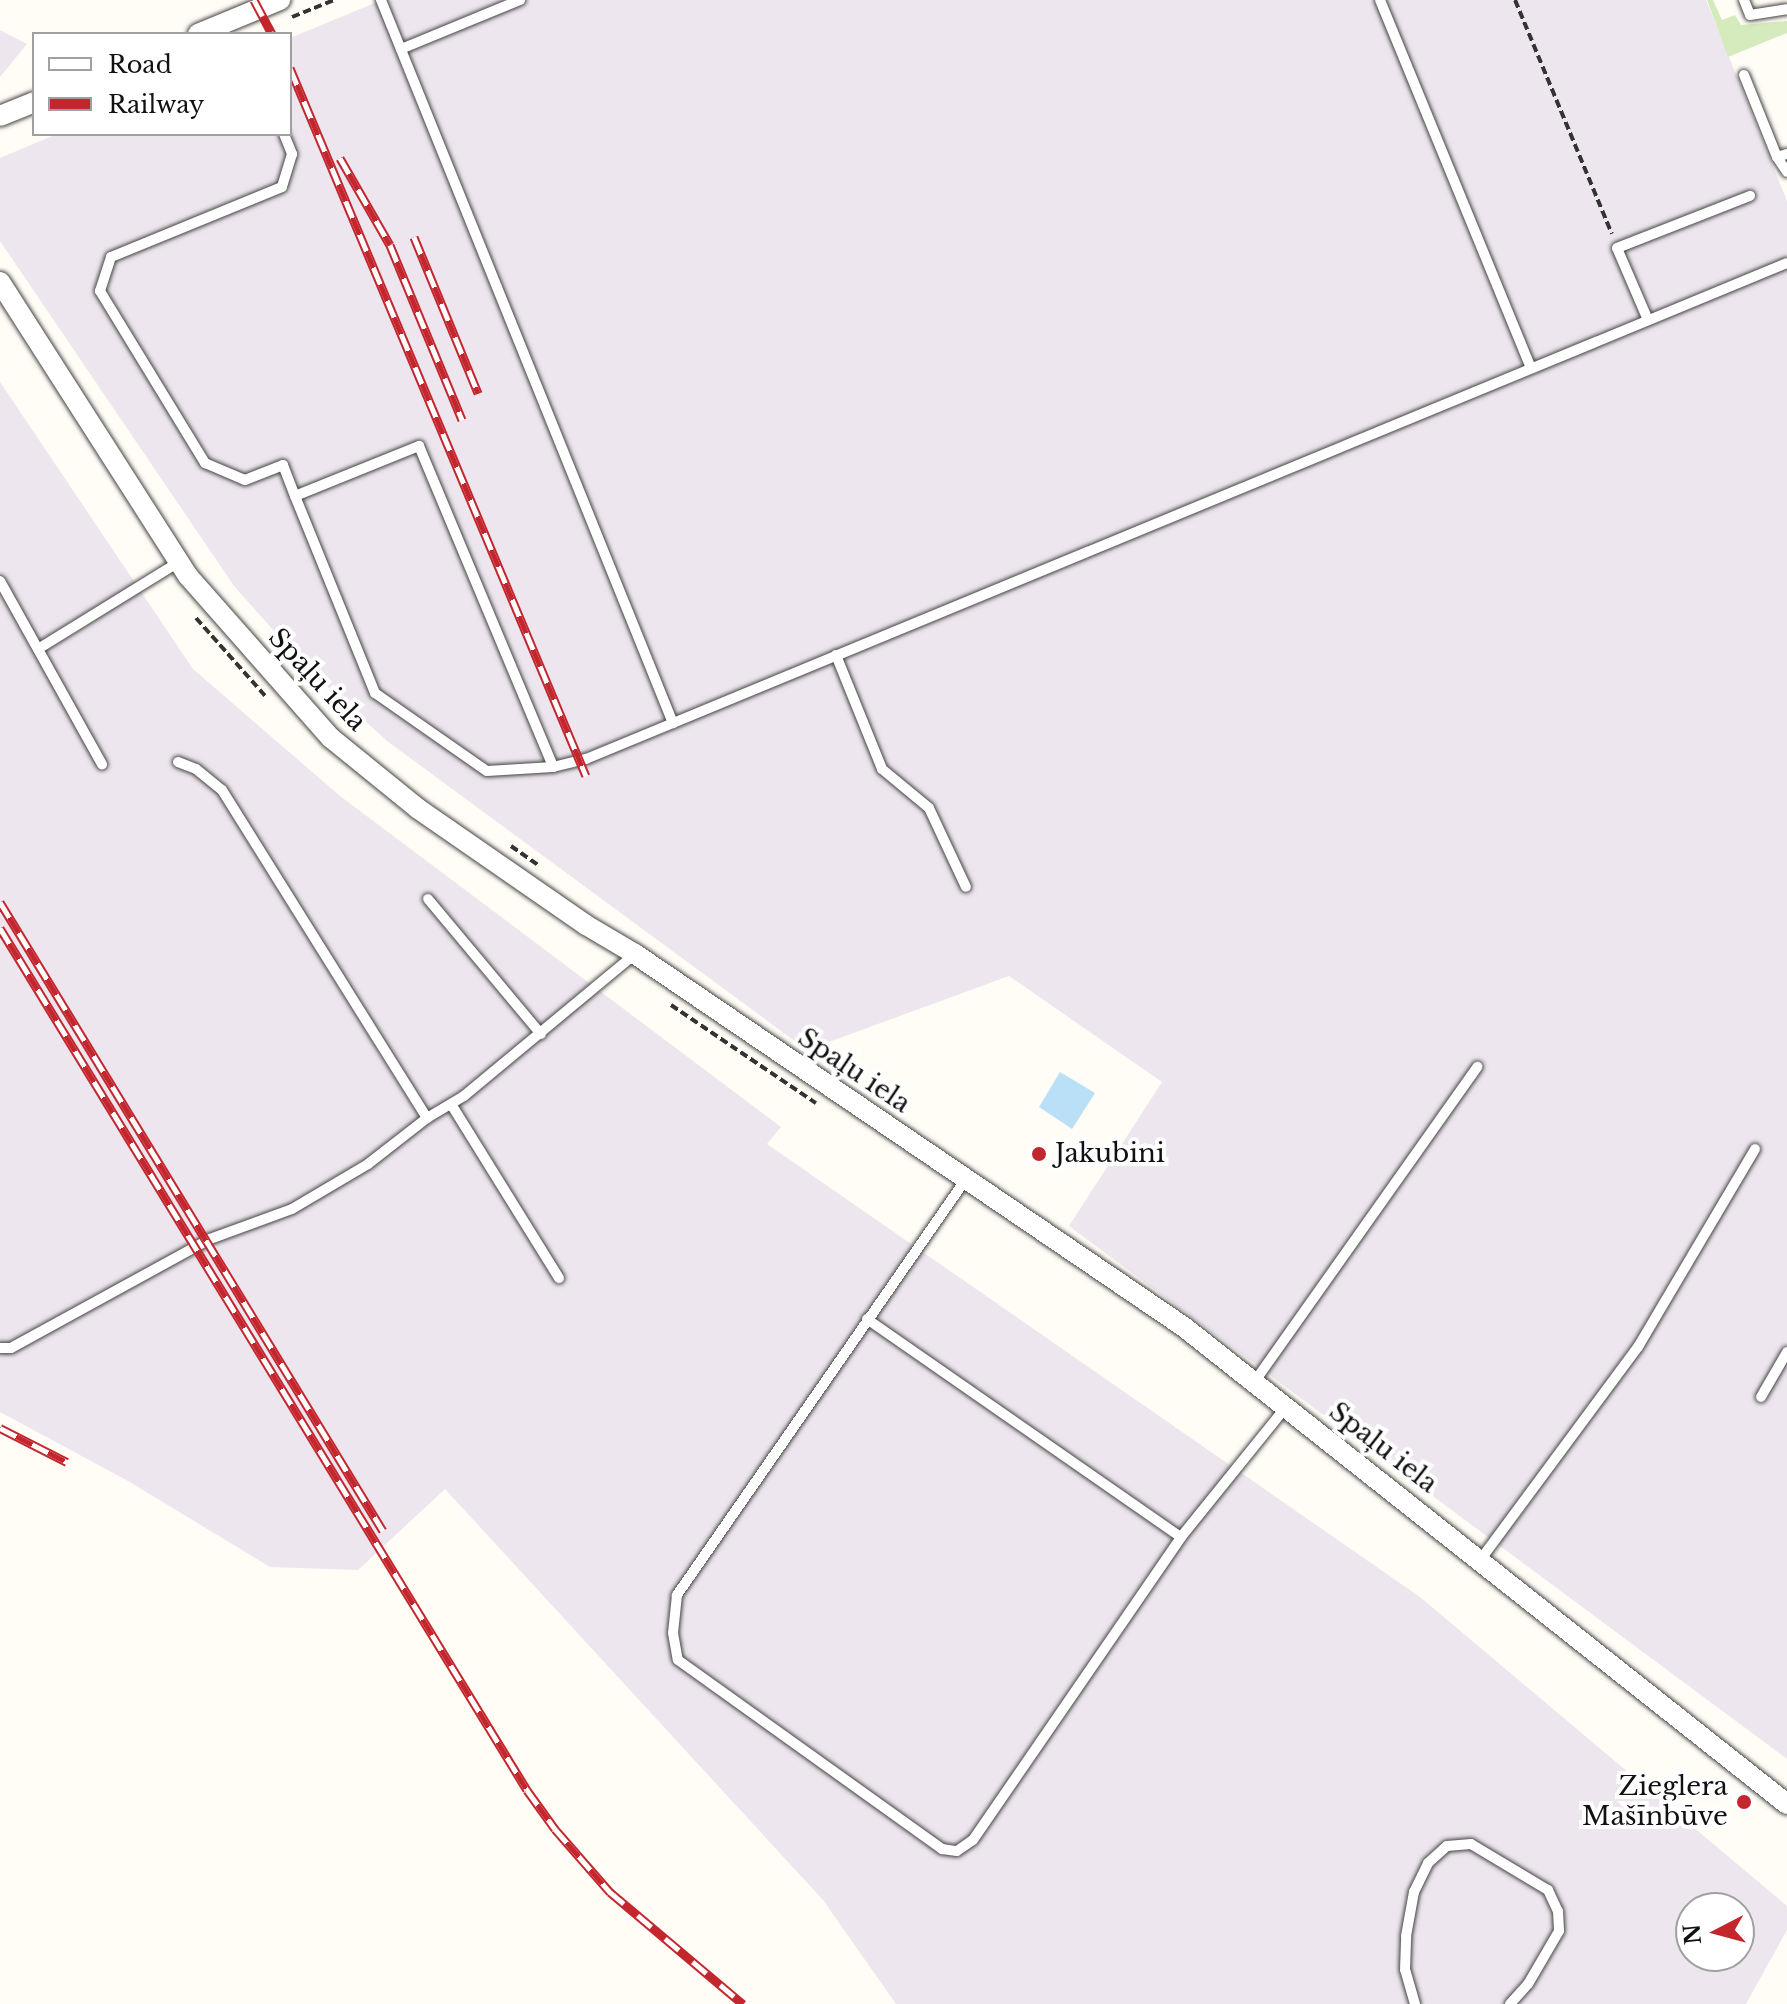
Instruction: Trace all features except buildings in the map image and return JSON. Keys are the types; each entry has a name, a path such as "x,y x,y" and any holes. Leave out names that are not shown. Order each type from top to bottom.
{"street":[{"path":"203,32 280,0"},
{"path":"0,116 32,103"},
{"name":"Spaļu iela","path":"0,282 179,562 331,738 417,808 586,925 635,954 1184,1327 1787,1804"}],"lane":[{"path":"381,0 673,723"},
{"path":"401,49 520,0"},
{"path":"1380,0 1531,368"},
{"path":"1744,0 1750,15 1787,9"},
{"path":"1744,75 1787,172"},
{"path":"285,136 292,154 282,187 111,257 100,291 205,463 245,480 283,465 375,693 487,771 553,767 586,759 1787,263"},
{"path":"1648,320 1617,248 1750,196"},
{"path":"295,496 419,446 553,767"},
{"path":"38,649 179,562"},
{"path":"0,581 102,764"},
{"path":"836,655 882,769 929,808 966,887"},
{"path":"178,762 196,769 222,790 427,1118"},
{"path":"428,899 541,1034"},
{"path":"0,1348 11,1348 25,1341 210,1239 292,1209 368,1164 541,1034 635,954"},
{"path":"1255,1381 1477,1067"},
{"path":"451,1104 559,1278"},
{"path":"1481,1559 1638,1347 1755,1149"},
{"path":"966,1179 677,1595 673,1633 678,1660 942,1849 957,1851 973,1840 1181,1537 1287,1406"},
{"path":"867,1319 1181,1537"},
{"path":"1761,1397 1787,1352"},
{"path":"1415,2004 1405,1970 1406,1936 1414,1892 1428,1863 1447,1846 1471,1844 1548,1890 1558,1911 1559,1931 1528,1984 1510,2004"}],"path":[{"path":"1515,0 1617,248"}],"shaded area":[{"path":"382,0 1706,0 1787,201 1787,1759 1069,1226 1162,1082 1009,976 807,1050 387,741 306,667 234,586 0,241 0,158 52,136 292,136 292,37"},
{"path":"0,30 27,44 0,77"},
{"path":"0,382 193,669 340,796 781,1127 767,1144 1420,1597 1787,1906 1787,1930 1746,2004 896,2004 823,1900 445,1489 358,1570 270,1567 128,1481 0,1412"}],"green space":[{"path":"1707,0 1713,0 1722,20 1735,15 1741,25 1787,21 1787,33 1728,57"}],"water":[{"path":"1060,1072 1095,1093 1072,1129 1039,1107"}],"railway":[{"path":"254,0 271,32"},
{"path":"292,73 586,776"},
{"path":"340,158 390,245 462,420"},
{"path":"414,237 478,393"},
{"path":"0,902 383,1531"},
{"path":"0,928 527,1790 555,1829 610,1892 743,2004"},
{"path":"0,1428 67,1462"}],"place":[{"name":"Jakubini","path":"1039,1154"},
{"name":"Zieglera Mašīnbūve","path":"1744,1802"}]}
